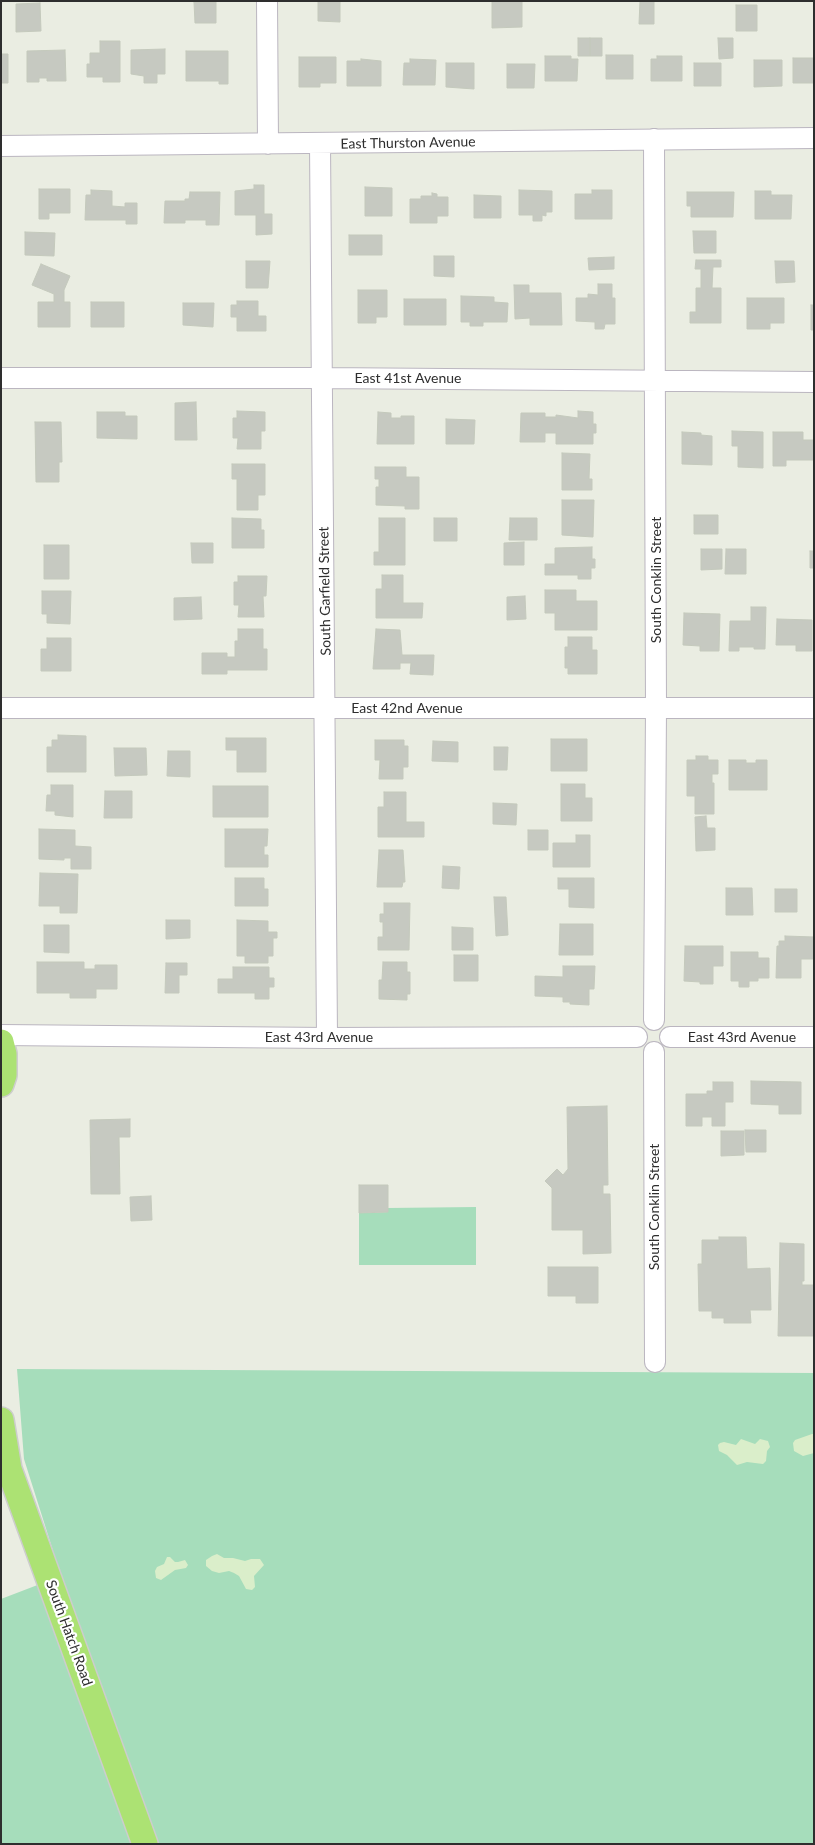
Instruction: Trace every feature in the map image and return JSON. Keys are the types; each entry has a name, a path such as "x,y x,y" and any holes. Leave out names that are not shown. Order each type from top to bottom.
{"main road":[{"path":"1,1042 4,1054 4,1075 1,1084"},
{"name":"South Hatch Road","path":"1,1420 5,1470 145,1844"}],"street":[{"path":"267,1 268,144"},
{"name":"East Thurston Avenue","path":"1,146 814,138"},
{"name":"South Conklin Street","path":"654,139 656,380 654,1020"},
{"name":"South Garfield Street","path":"320,144 326,708 327,1038"},
{"name":"East 41st Avenue","path":"1,378 323,378 814,382"},
{"name":"East 42nd Avenue","path":"1,708 814,708"},
{"path":"654,1020 667,1027 670,1037 662,1051 646,1051 638,1037 641,1027 654,1020"},
{"name":"East 43rd Avenue","path":"1,1035 327,1038 638,1037"},
{"name":"East 43rd Avenue","path":"670,1037 814,1037"},
{"name":"South Conklin Street","path":"654,1052 655,1362"}],"shaded area":[{"path":"476,1207 476,1265 359,1265 359,1213 388,1212 388,1208"},
{"path":"17,1369 814,1373 814,1844 1,1844 1,1599 61,1576 24,1459"}],"sand":[{"path":"814,1434 814,1453 803,1456 794,1451 793,1443 795,1440"},
{"path":"741,1439 755,1444 760,1439 768,1441 770,1447 767,1451 766,1461 763,1464 747,1462 737,1465 727,1455 719,1451 718,1445 720,1443 736,1445"},
{"path":"217,1554 224,1558 245,1561 260,1559 264,1565 254,1576 255,1587 252,1590 246,1589 239,1576 234,1573 229,1571 219,1573 212,1571 206,1566 206,1560"},
{"path":"167,1557 170,1557 175,1562 185,1560 188,1565 186,1568 175,1570 161,1580 156,1578 155,1571 157,1567 164,1564"}],"building":[{"path":"318,1 340,1 340,22 318,21"},
{"path":"492,1 522,1 522,27 492,28"},
{"path":"640,1 654,1 654,24 639,24"},
{"path":"194,2 216,2 216,23 195,23"},
{"path":"40,3 41,31 16,32 16,4"},
{"path":"736,5 757,5 757,31 736,31"},
{"path":"578,38 590,38 590,56 578,56"},
{"path":"590,38 602,38 602,56 590,56"},
{"path":"718,38 733,38 733,58 719,59"},
{"path":"100,41 120,41 120,82 103,82 103,77 87,77 87,64 90,64 90,53 100,53"},
{"path":"165,49 165,74 157,74 157,83 144,83 144,76 131,74 131,50"},
{"path":"65,50 66,81 47,81 47,78 39,78 39,82 27,82 27,51"},
{"path":"186,51 228,51 228,84 219,84 219,81 186,81"},
{"path":"1,54 8,54 8,83 1,83"},
{"path":"606,55 633,55 633,79 606,79"},
{"path":"545,56 571,56 571,59 578,59 577,81 545,81"},
{"path":"657,56 682,56 682,81 651,81 651,59 657,59"},
{"path":"299,57 336,57 336,83 320,83 320,87 299,87"},
{"path":"793,58 814,58 814,83 793,83"},
{"path":"361,59 381,61 381,86 347,86 347,61 361,61"},
{"path":"410,59 436,60 435,85 403,85 404,63 410,63"},
{"path":"754,60 782,60 782,86 754,87"},
{"path":"446,63 474,63 474,89 446,87"},
{"path":"694,63 721,63 721,86 694,86"},
{"path":"507,64 535,64 534,88 507,88"},
{"path":"254,185 264,185 264,214 272,214 272,234 256,235 256,215 235,215 235,191 254,189"},
{"path":"365,187 392,188 392,216 365,216"},
{"path":"39,189 70,189 70,213 49,213 49,219 39,219"},
{"path":"91,190 112,191 112,206 125,207 125,203 137,203 137,224 126,224 126,220 85,220 86,195 91,195"},
{"path":"519,190 552,191 552,212 546,212 546,216 542,215 542,221 533,221 533,215 519,215"},
{"path":"592,190 612,190 612,219 575,219 575,194 592,194"},
{"path":"755,191 771,191 771,195 792,195 791,219 755,219"},
{"path":"190,192 220,192 219,225 206,225 206,220 164,223 165,201 185,201 185,199 189,199"},
{"path":"687,192 734,192 733,217 691,217 691,206 687,206"},
{"path":"432,193 437,194 437,197 448,197 448,216 437,216 437,223 410,223 410,199 432,196"},
{"path":"474,195 501,196 501,218 474,218"},
{"path":"693,231 716,231 716,253 694,253"},
{"path":"25,232 55,233 54,256 25,255"},
{"path":"349,235 382,235 382,255 349,255"},
{"path":"434,256 454,256 454,277 434,276"},
{"path":"614,257 614,269 589,270 588,258"},
{"path":"696,260 721,260 721,267 713,267 712,288 721,288 721,323 690,323 690,312 696,312 696,288 701,288 701,269 695,269"},
{"path":"246,261 270,261 268,288 246,288"},
{"path":"775,261 794,261 795,282 776,283"},
{"path":"41,264 70,276 64,290 64,302 70,302 70,327 38,327 38,302 54,302 54,294 32,285"},
{"path":"598,284 612,284 612,298 615,298 615,324 605,324 604,329 595,329 595,322 576,321 576,298 588,298 588,294 598,295"},
{"path":"514,285 529,285 529,293 561,293 562,325 530,325 530,318 515,319"},
{"path":"358,290 387,290 387,317 376,317 376,323 358,323"},
{"path":"461,296 494,297 494,302 508,303 507,322 483,322 483,326 470,326 470,322 461,322"},
{"path":"747,298 784,298 784,323 770,323 770,329 747,329"},
{"path":"404,299 446,299 446,325 404,325"},
{"path":"237,301 258,301 258,316 266,316 266,331 237,331 237,317 231,317 231,305 237,305"},
{"path":"91,302 124,302 124,327 91,327"},
{"path":"183,303 214,303 213,327 183,325"},
{"path":"811,305 814,305 814,330 811,330"},
{"path":"196,402 197,440 175,440 175,403"},
{"path":"237,411 265,412 265,431 261,431 261,449 237,449 238,438 233,438 233,418 237,418"},
{"path":"578,411 593,412 593,424 596,424 596,433 593,433 593,444 556,444 556,433 545,433 545,442 520,442 521,413 545,413 545,417 556,417 556,415 578,418"},
{"path":"97,412 125,412 125,416 137,416 137,439 97,438"},
{"path":"378,412 391,413 391,418 414,416 414,444 377,444"},
{"path":"446,419 475,420 474,444 446,444"},
{"path":"35,422 61,422 62,462 59,462 59,482 36,482"},
{"path":"732,431 763,432 763,468 738,467 738,446 732,446"},
{"path":"682,432 701,433 701,435 712,436 712,465 682,464"},
{"path":"773,432 803,432 803,440 814,440 814,460 786,460 786,466 773,466"},
{"path":"562,453 590,454 589,479 592,479 592,490 562,490"},
{"path":"232,464 265,464 265,495 258,495 258,510 237,510 237,479 232,479"},
{"path":"375,467 406,467 406,477 419,477 419,509 405,509 405,506 376,505 376,487 379,487 379,479 375,479"},
{"path":"562,500 594,500 593,537 562,535"},
{"path":"694,515 718,515 718,534 694,534"},
{"path":"232,518 261,519 261,530 264,530 264,548 232,548"},
{"path":"379,518 405,518 405,565 374,565 374,552 379,552"},
{"path":"434,518 457,518 457,541 434,541"},
{"path":"510,518 537,518 537,540 509,540"},
{"path":"524,542 524,565 504,565 504,543"},
{"path":"191,543 213,543 213,563 192,563"},
{"path":"44,545 69,545 69,579 44,579"},
{"path":"592,547 592,559 595,559 595,568 591,568 591,579 578,579 578,575 545,575 545,564 555,564 555,548"},
{"path":"701,549 722,549 722,569 701,570"},
{"path":"726,549 746,549 746,574 725,574"},
{"path":"810,551 814,551 814,568 810,568"},
{"path":"382,575 403,575 403,603 423,603 422,618 376,618 376,589 382,589"},
{"path":"238,576 267,576 266,596 263,596 264,617 238,617 239,605 234,605 234,582 238,582"},
{"path":"545,590 576,590 576,601 597,601 597,630 555,630 555,613 545,613"},
{"path":"42,591 71,591 70,624 47,623 47,614 42,614"},
{"path":"525,596 526,619 507,620 507,597"},
{"path":"201,597 202,619 174,620 174,598"},
{"path":"751,607 766,607 765,649 739,647 739,651 729,651 730,621 751,621"},
{"path":"684,613 720,614 719,651 700,651 700,646 683,645"},
{"path":"777,619 812,620 812,651 796,651 796,645 776,645"},
{"path":"238,629 263,629 263,649 267,649 267,670 227,670 227,674 202,674 202,653 227,653 227,657 235,657 235,641 238,641"},
{"path":"376,629 400,630 402,655 434,655 433,675 410,674 411,663 400,663 400,669 373,669"},
{"path":"568,637 592,637 592,650 597,650 597,674 568,674 568,668 565,668 565,647 568,647"},
{"path":"47,638 71,638 71,671 41,671 41,649 47,649"},
{"path":"58,735 86,736 86,772 47,772 47,747 52,747 52,740 58,740"},
{"path":"226,738 266,738 266,772 237,772 237,750 226,750"},
{"path":"551,739 587,739 587,771 551,771"},
{"path":"375,740 404,740 404,746 408,746 408,767 403,767 403,779 379,779 380,760 375,760"},
{"path":"433,741 458,742 458,762 432,761"},
{"path":"494,747 508,747 507,770 494,770"},
{"path":"114,748 146,748 147,775 115,776"},
{"path":"168,751 190,751 190,777 167,776"},
{"path":"696,756 708,756 708,760 718,760 718,774 712,774 712,783 714,783 714,814 695,814 695,796 687,796 687,760 696,760"},
{"path":"729,760 746,760 746,763 756,763 756,760 767,760 767,790 729,790"},
{"path":"561,784 585,784 585,798 592,798 592,821 561,821"},
{"path":"51,785 73,785 73,817 55,815 55,811 46,811 47,795 51,795"},
{"path":"213,786 268,786 268,817 213,817"},
{"path":"105,791 132,791 132,818 104,818"},
{"path":"384,792 406,792 406,822 424,822 424,837 378,837 378,807 384,807"},
{"path":"493,803 517,804 516,825 493,824"},
{"path":"706,816 707,828 715,828 715,850 696,851 695,817"},
{"path":"39,829 75,830 75,846 91,847 91,869 71,869 71,858 64,858 64,860 39,859"},
{"path":"225,829 268,829 267,846 264,846 264,855 268,855 268,867 225,867"},
{"path":"528,830 548,830 548,850 528,850"},
{"path":"576,835 590,835 590,867 553,867 553,843 576,843"},
{"path":"379,850 403,850 405,882 403,882 402,887 377,887"},
{"path":"443,866 460,867 459,889 442,888"},
{"path":"40,873 78,874 77,913 60,913 60,906 39,906"},
{"path":"235,878 264,878 264,889 268,889 268,906 235,906"},
{"path":"558,878 594,878 594,908 569,907 569,889 558,889"},
{"path":"726,888 752,888 753,915 726,915"},
{"path":"775,889 797,889 797,912 775,912"},
{"path":"494,897 506,897 508,935 496,936"},
{"path":"384,903 410,903 409,950 378,950 378,937 383,937 383,922 380,922 380,914 384,914"},
{"path":"166,920 190,920 190,938 166,939"},
{"path":"237,920 268,921 268,932 277,932 277,938 273,938 273,956 268,956 268,963 245,963 245,956 237,956"},
{"path":"560,924 593,924 593,955 559,955"},
{"path":"44,925 69,925 69,953 44,952"},
{"path":"452,927 473,928 473,950 452,950"},
{"path":"785,936 814,937 814,959 801,959 801,978 776,978 777,946 779,946 779,941 785,941"},
{"path":"685,946 723,946 723,966 713,966 713,984 684,981"},
{"path":"731,952 758,952 758,958 769,958 769,978 758,978 758,981 749,981 749,987 739,987 739,981 731,981"},
{"path":"454,955 478,955 478,981 454,981"},
{"path":"37,962 84,962 84,969 95,969 95,965 117,965 117,989 96,989 96,998 70,998 70,993 37,993"},
{"path":"383,962 407,962 407,972 410,972 410,994 407,994 407,1000 379,999 379,980 382,980"},
{"path":"166,963 187,963 187,975 179,975 179,993 165,993"},
{"path":"563,966 595,966 594,989 589,989 589,1005 563,1002 563,997 535,996 535,976 563,977"},
{"path":"233,967 269,967 269,978 274,978 274,987 269,987 269,999 255,999 255,993 218,993 218,979 233,979"},
{"path":"751,1081 801,1082 801,1114 779,1114 779,1105 751,1104"},
{"path":"713,1082 733,1082 733,1102 725,1102 725,1126 712,1126 712,1117 702,1117 702,1126 686,1126 686,1094 707,1094 707,1091 713,1091"},
{"path":"607,1106 608,1185 603,1185 603,1194 610,1194 611,1253 583,1254 583,1230 552,1230 552,1188 545,1181 557,1169 563,1175 568,1169 567,1107"},
{"path":"130,1119 130,1137 119,1137 120,1194 91,1194 90,1120"},
{"path":"745,1130 766,1130 766,1152 746,1152"},
{"path":"721,1131 744,1131 744,1155 721,1156"},
{"path":"359,1185 388,1185 388,1212 359,1213"},
{"path":"151,1196 152,1220 131,1221 130,1197"},
{"path":"719,1237 746,1237 747,1269 770,1268 771,1310 750,1310 751,1323 724,1323 724,1318 712,1318 712,1311 699,1311 698,1264 702,1264 702,1240 719,1240"},
{"path":"780,1243 804,1244 804,1281 802,1281 802,1285 814,1285 814,1336 778,1336"},
{"path":"548,1267 598,1267 598,1303 576,1303 576,1296 548,1296"}]}
